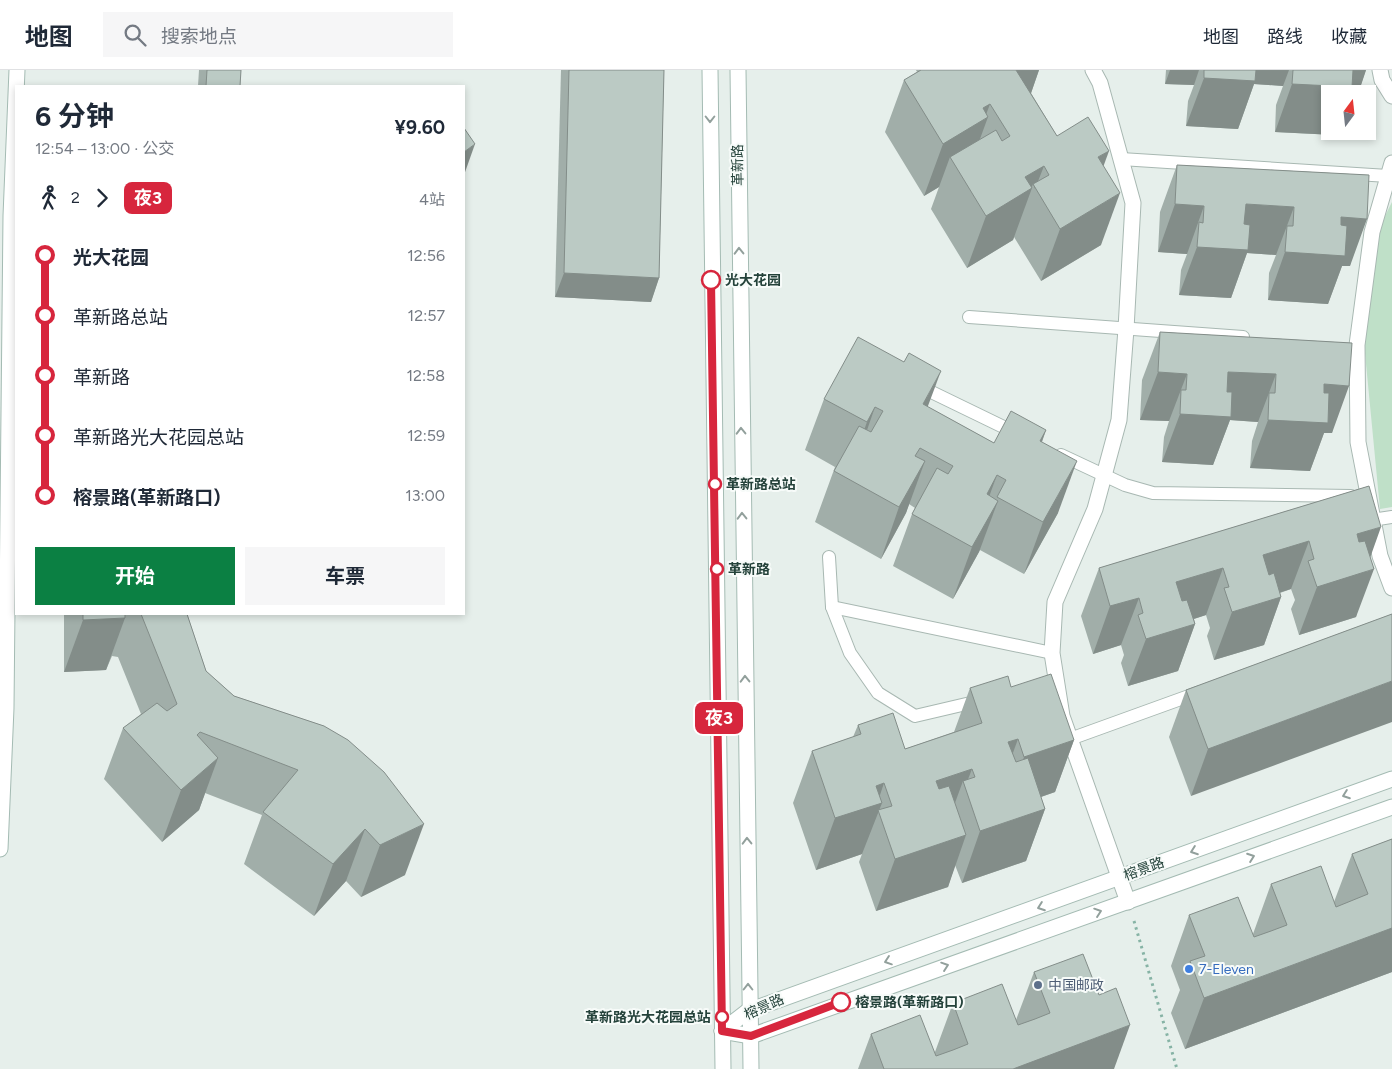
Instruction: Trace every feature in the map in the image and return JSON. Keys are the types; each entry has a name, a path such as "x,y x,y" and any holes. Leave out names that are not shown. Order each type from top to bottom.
{"street":[{"path":"16,85 17,70"},
{"name":"革新路","path":"710,70 722,1069"},
{"name":"革新路","path":"738,70 748,1011 751,1036 751,1069"},
{"path":"1093,70 1100,83 1133,203 1126,329 1119,420 1095,509 1055,602 1052,685 1128,902"},
{"path":"1380,70 1382,80 1392,96"},
{"path":"0,849 5,717 11,207 15,116"},
{"path":"1390,170 1372,232 1352,344 1358,442 1380,556 1392,588"},
{"name":"榕景路","path":"722,1031 748,1011 1392,779"},
{"name":"榕景路","path":"722,1031 751,1036 1392,807"}],"lane":[{"path":"1121,159 1390,170"},
{"path":"969,317 1261,338"},
{"path":"905,379 1026,438"},
{"path":"1052,451 1125,485 1153,493 1368,497"},
{"path":"1372,520 1392,517"},
{"path":"829,557 832,607 850,653 878,693 915,716 991,699"},
{"path":"832,607 1052,653"},
{"path":"1070,738 1208,689"}],"path":[{"path":"1128,902 1177,1069"}],"green space":[{"path":"1392,202 1392,507 1380,509 1364,343 1380,226"}],"building":[{"path":"207,70 241,70 240,85 206,85"},
{"path":"569,70 664,70 659,278 564,273"},
{"path":"921,70 1016,70 1057,136 1088,117 1109,151 1098,157 1120,193 1060,229 1033,184 1049,175 1044,166 1025,177 1032,188 986,216 950,157 996,130 1002,141 1010,136 990,104 983,108 988,117 943,144 904,80"},
{"path":"1204,70 1256,70 1255,81 1204,78"},
{"path":"1293,70 1353,70 1352,85 1292,84"},
{"path":"465,129 475,144 465,151"},
{"path":"1177,165 1369,175 1367,219 1341,217 1341,225 1347,226 1345,256 1285,252 1287,226 1293,226 1294,207 1246,204 1244,224 1250,225 1248,250 1197,247 1199,222 1203,223 1204,206 1175,204"},
{"path":"1160,332 1352,343 1349,386 1324,384 1324,393 1329,393 1328,423 1268,420 1269,393 1275,393 1276,374 1228,372 1227,392 1232,392 1231,417 1180,414 1181,390 1186,390 1187,374 1158,372"},
{"path":"858,337 904,362 909,353 941,371 923,404 994,443 1011,411 1046,430 1040,441 1077,461 1043,522 997,497 1006,480 997,475 987,494 998,501 972,547 912,514 937,468 948,474 953,466 920,448 915,456 925,461 899,507 834,471 859,426 871,432 883,411 875,407 867,422 824,399"},
{"path":"1369,486 1381,527 1357,534 1359,542 1365,541 1374,569 1317,587 1308,561 1314,559 1309,541 1263,555 1269,575 1274,573 1281,597 1232,612 1224,588 1229,587 1223,568 1176,582 1182,601 1187,600 1195,624 1146,639 1138,615 1143,613 1139,598 1110,606 1099,568"},
{"path":"1392,614 1392,681 1208,749 1186,690"},
{"path":"83,615 125,615 125,618 83,620"},
{"path":"141,615 187,615 206,671 234,696 324,726 348,740 384,772 424,824 380,845 365,829 333,864 263,812 298,770 200,732 197,735 218,758 181,790 123,728 157,703 167,711 177,704"},
{"path":"1051,674 1074,740 1024,757 1018,739 1008,742 1016,762 1028,758 1045,809 980,831 963,781 975,777 972,769 936,781 939,789 949,786 966,835 895,859 878,810 892,806 884,783 876,786 882,803 835,818 812,751 861,734 858,725 893,713 905,749 982,723 970,688 1008,676 1011,687"},
{"path":"1392,839 1392,928 1204,998 1190,961 1205,956 1189,915 1238,897 1254,937 1271,931 1287,925 1271,884 1321,866 1336,907 1368,894 1352,854"},
{"path":"1083,954 1099,995 1116,988 1130,1025 1013,1069 884,1069 871,1034 920,1015 936,1056 953,1050 968,1044 953,1003 1002,984 1018,1025 1035,1019 1050,1013 1034,972"}],"bus line":[{"name":"夜3","path":"711,280 722,1031 751,1036 841,1002"}],"place":[{"name":"光大花园","path":"711,280"},
{"name":"革新路总站","path":"715,484"},
{"name":"革新路","path":"717,569"},
{"name":"7-Eleven","path":"1189,969"},
{"name":"中国邮政","path":"1038,985"},
{"name":"榕景路(革新路口)","path":"841,1002"},
{"name":"革新路光大花园总站","path":"722,1017"}]}
